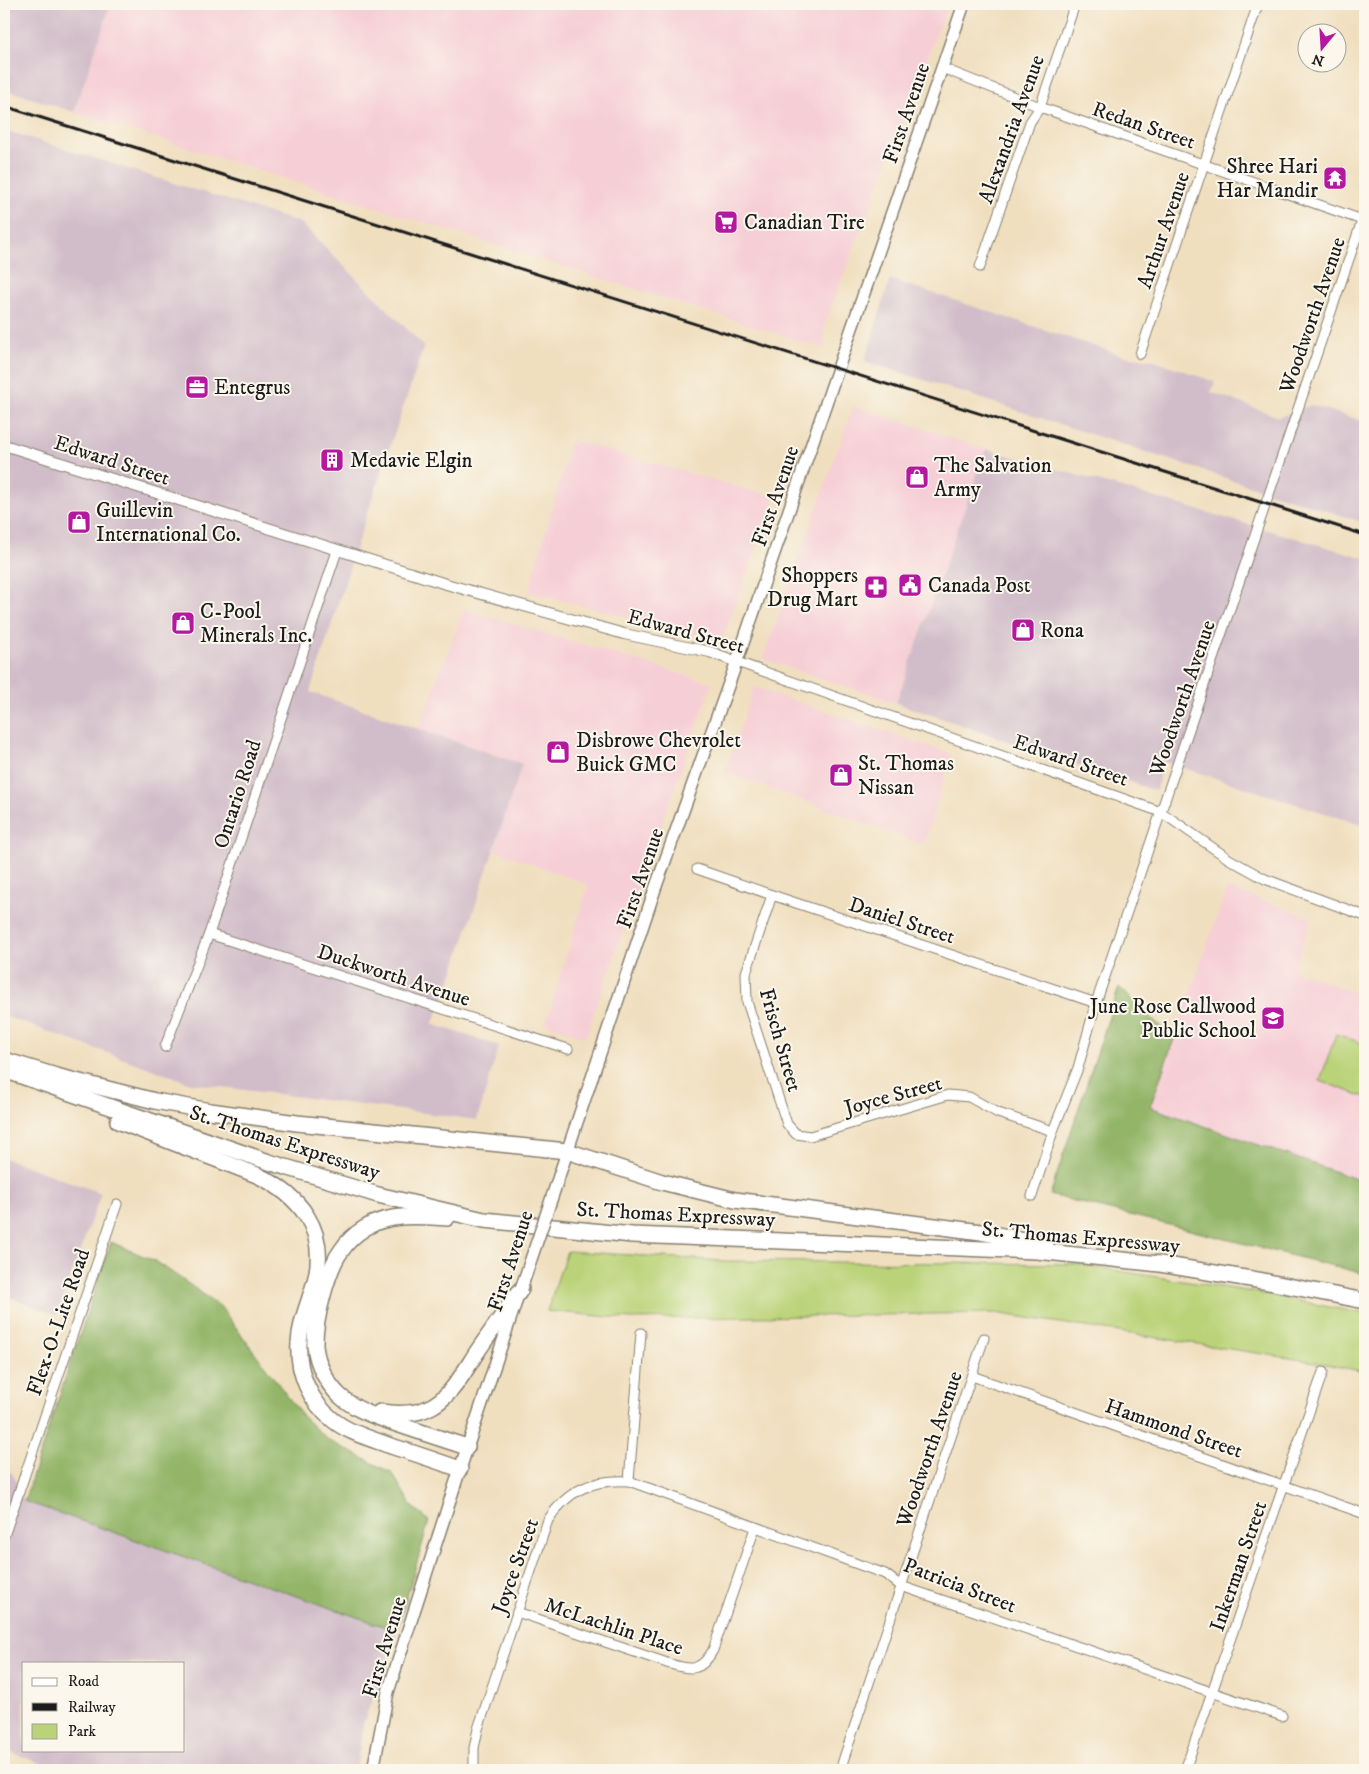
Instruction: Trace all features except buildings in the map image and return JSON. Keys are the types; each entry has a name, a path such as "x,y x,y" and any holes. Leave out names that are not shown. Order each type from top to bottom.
{"highway":[{"path":"4,1060 56,1076 146,1099 210,1112 297,1124 568,1150 662,1182 735,1200 981,1232 1160,1264"},
{"name":"St. Thomas Expressway","path":"4,1070 278,1165 378,1195 484,1220 632,1235 1037,1251 1160,1264 1263,1281 1365,1301"},
{"path":"60,1090 108,1117 269,1180 292,1198 312,1224 319,1252 316,1276 303,1320 299,1343 300,1366 305,1381 319,1407 329,1416 365,1437 460,1469"},
{"path":"467,1447 374,1416 341,1397 327,1380 318,1361 316,1327 331,1273 340,1253 351,1238 359,1232 384,1220 404,1217 425,1216 484,1220"},
{"path":"349,1402 368,1410 395,1414 426,1409 442,1399 460,1378 521,1289"}],"main road":[{"name":"First Avenue","path":"373,1770 388,1692 467,1447 655,889 737,662 964,4"}],"street":[{"name":"Alexandria Avenue","path":"980,267 1030,122 1040,107 1075,4"},
{"name":"Arthur Avenue","path":"1140,354 1258,4"},
{"name":"Redan Street","path":"942,68 1040,107 1204,165 1364,218"},
{"name":"Woodworth Avenue","path":"1032,1196 1053,1131 1078,1068 1096,1003 1364,218"},
{"name":"Edward Street","path":"4,445 446,584 624,634 710,652 1161,812 1229,859 1266,879 1365,916"},
{"name":"Ontario Road","path":"165,1047 209,934 337,551"},
{"name":"Daniel Street","path":"697,868 772,895 1096,1003"},
{"name":"Frisch Street","path":"772,895 746,973 747,1002 787,1124 796,1134"},
{"name":"Duckworth Avenue","path":"209,934 568,1050"},
{"name":"Joyce Street","path":"796,1134 810,1136 948,1095 969,1096 998,1113 1053,1131"},
{"name":"Flex-O-Lite Road","path":"4,1536 117,1204"},
{"path":"628,1482 641,1333"},
{"name":"Woodworth Avenue","path":"840,1770 984,1338"},
{"name":"Inkerman Street","path":"1185,1770 1323,1372"},
{"name":"Hammond Street","path":"972,1376 1365,1514"},
{"name":"Joyce Street","path":"477,1769 474,1748 478,1729 548,1520 571,1494 584,1486 604,1482 628,1482"},
{"name":"Patricia Street","path":"628,1482 885,1574 901,1586 1282,1716"},
{"name":"McLachlin Place","path":"517,1612 670,1664 692,1669 699,1667 706,1662 713,1650 755,1528"}],"shaded area":[{"path":"4,4 111,4 74,112 4,89"},
{"path":"111,4 948,4 824,326 825,349 74,112"},
{"path":"4,130 301,223 424,346 360,535 310,692 522,764 445,997 432,1024 499,1046 477,1120 191,1083 4,1016"},
{"path":"890,279 1124,356 1154,360 1215,382 1211,392 1279,417 1312,405 1365,422 1365,523 865,361"},
{"path":"853,406 986,449 896,703 763,659"},
{"path":"571,440 775,497 722,641 529,592"},
{"path":"986,449 1365,558 1365,826 1162,761 1156,791 896,703"},
{"path":"464,609 712,683 585,1038 546,1023 588,885 494,850 522,764 418,729"},
{"path":"754,687 951,754 924,845 725,772"},
{"name":"June Rose Callwood Public School","path":"1227,888 1312,918 1293,970 1365,996 1365,1182 1150,1107"},
{"path":"4,1158 101,1193 57,1315 4,1295"},
{"path":"4,1471 12,1473 24,1501 397,1631 363,1724 356,1770 60,1770 4,1750"}],"green space":[{"path":"1119,987 1174,1039 1150,1107 1365,1182 1365,1274 1050,1195"},
{"path":"1336,1034 1365,1044 1365,1097 1320,1081"},
{"path":"111,1242 157,1262 220,1306 303,1417 328,1440 392,1473 411,1505 429,1521 397,1631 24,1501"},
{"path":"567,1251 725,1261 1074,1264 1253,1292 1365,1314 1365,1372 1315,1362 995,1313 631,1319 547,1311"}],"railway":[{"path":"4,106 1365,535"}],"place":[{"name":"Shree Hari Har Mandir","path":"1335,178"},
{"name":"Canadian Tire","path":"726,222"},
{"name":"Entegrus","path":"197,387"},
{"name":"Medavie Elgin","path":"332,460"},
{"name":"The Salvation Army","path":"917,477"},
{"name":"Guillevin International Co.","path":"79,522"},
{"name":"Canada Post","path":"910,585"},
{"name":"Shoppers Drug Mart","path":"876,587"},
{"name":"C-Pool Minerals Inc.","path":"183,623"},
{"name":"Rona","path":"1023,630"},
{"name":"Disbrowe Chevrolet Buick GMC","path":"558,752"},
{"name":"St. Thomas Nissan","path":"841,775"},
{"name":"June Rose Callwood Public School","path":"1273,1018"}]}
